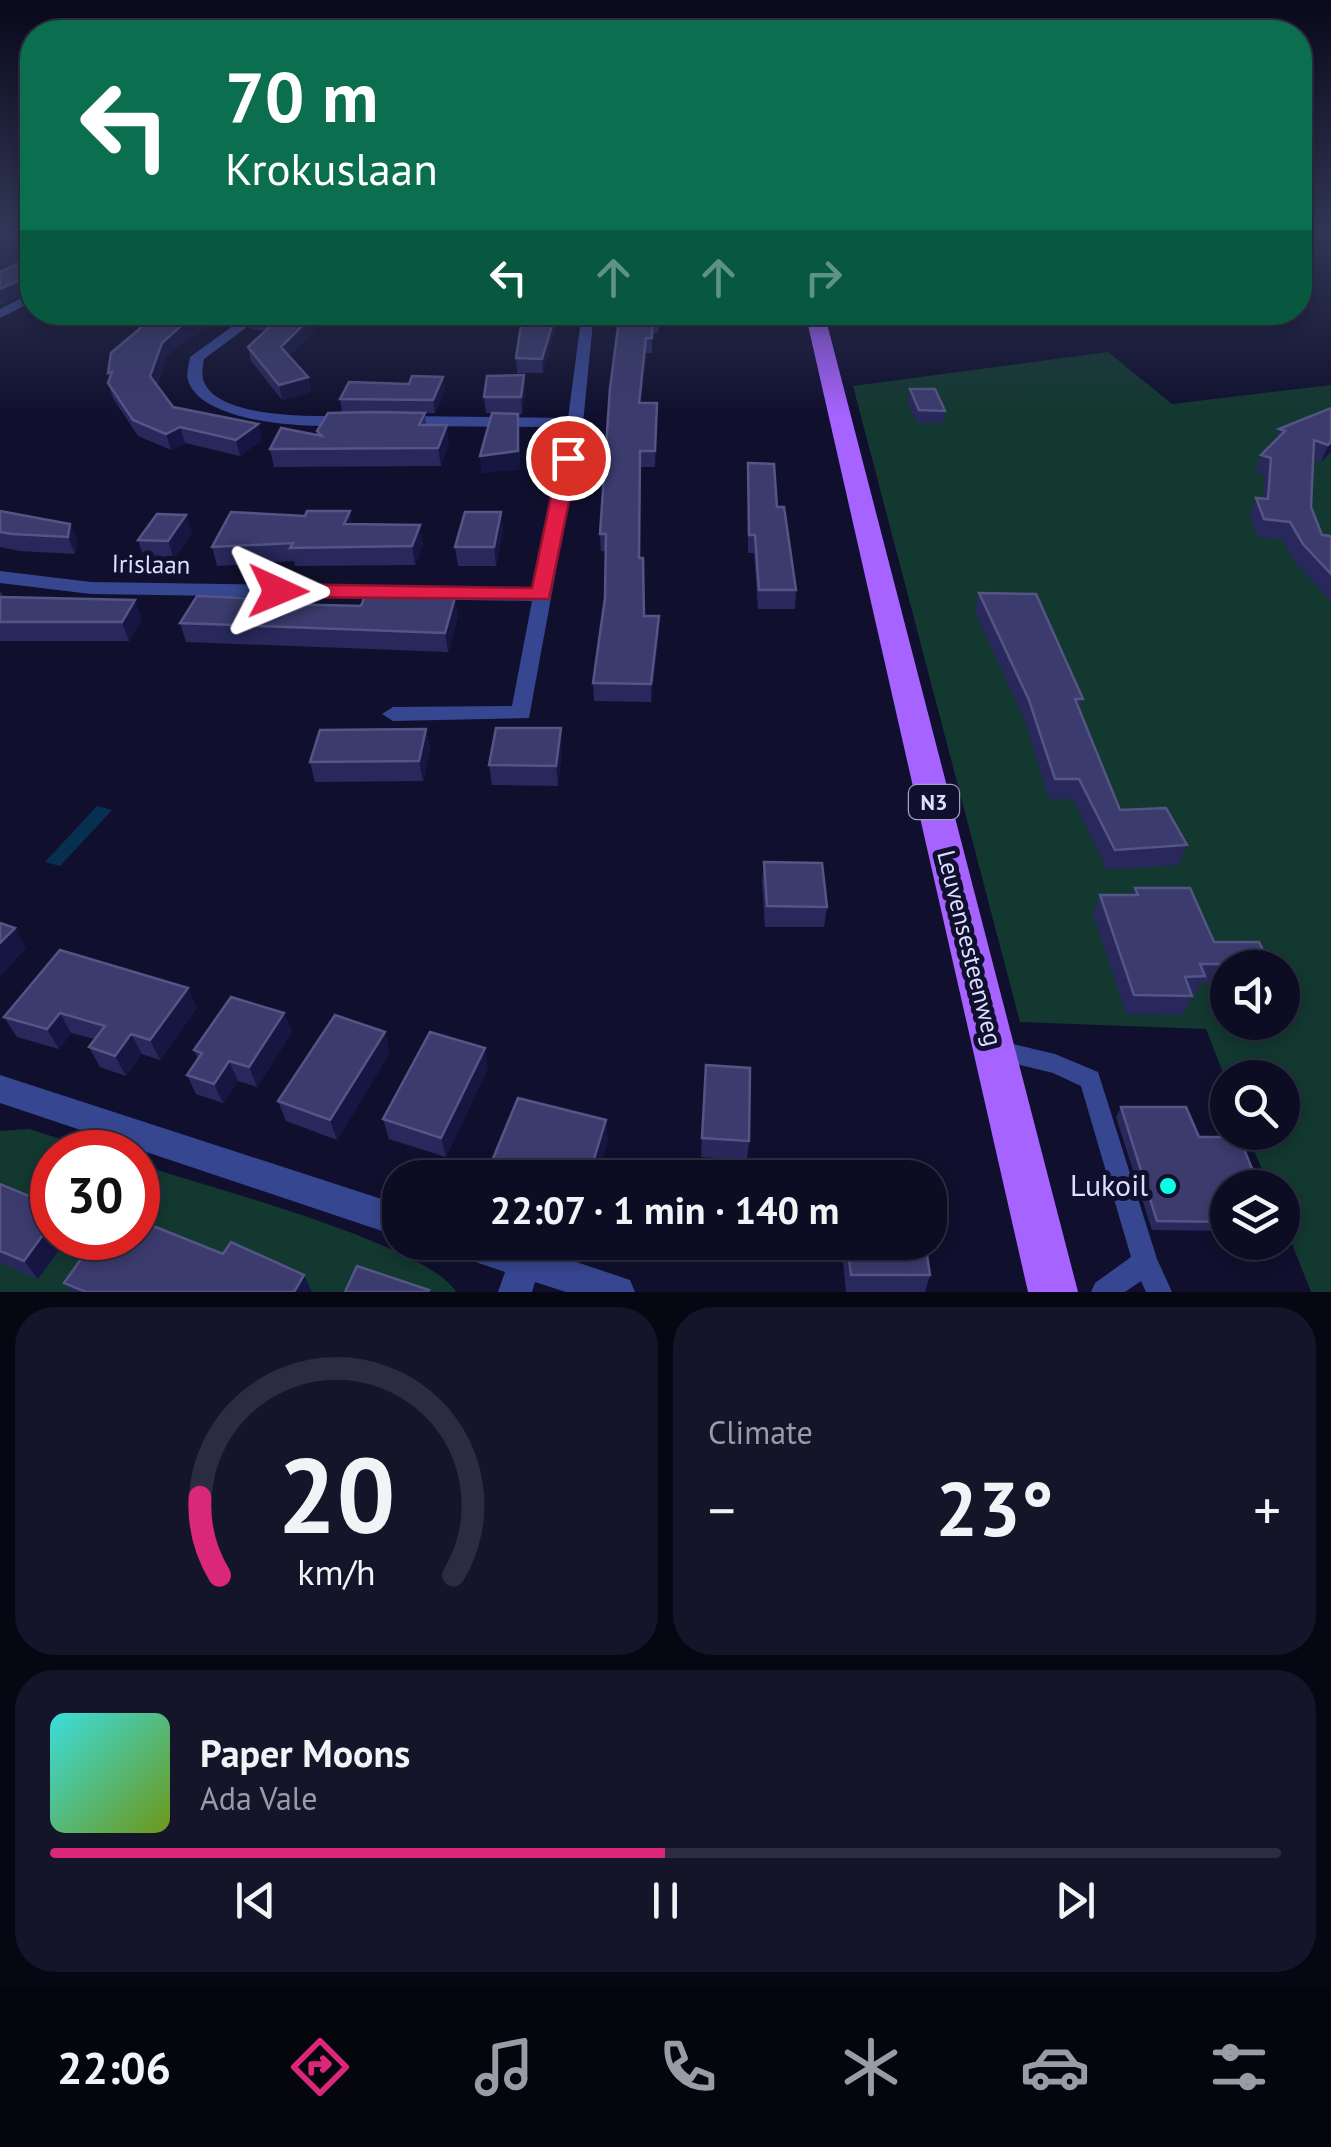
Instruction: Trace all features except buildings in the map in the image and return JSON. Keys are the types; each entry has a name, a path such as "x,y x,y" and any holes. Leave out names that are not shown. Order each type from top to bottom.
{"main road":[{"name":"Leuvensesteenweg","path":"817,325 1053,1292"}],"street":[{"path":"243,325 197,357 194,369 199,386 224,406 253,416 360,421"},
{"path":"393,714 522,713 575,423 586,325"},
{"path":"379,421 575,423"},
{"name":"Irislaan","path":"0,577 90,588 542,594"},
{"path":"0,1089 382,1216"},
{"path":"493,1260 520,1277 618,1292"}],"lane":[{"path":"995,1050 1055,1064 1090,1079 1145,1262 1159,1292"},
{"path":"1104,1292 1145,1262"}],"green space":[{"path":"1108,352 1172,404 1331,385 1331,1292 1311,1292 1298,1260 1300,1170 1262,1170 1254,1150 1300,1150 1300,1060 1218,1060 1210,1040 1300,1040 1300,950 1210,950 1210,1039 1206,1029 1020,1022 853,386"},
{"path":"32,1130 30,1260 160,1260 160,1171 360,1236 382,1246 382,1260 413,1260 437,1274 456,1292 0,1292 0,1131"}],"water":[{"path":"97,806 112,810 60,866 45,862"}],"place":[{"name":"Lukoil","path":"1168,1186"}],"route":[{"path":"278,591 542,594 568,458"}]}
